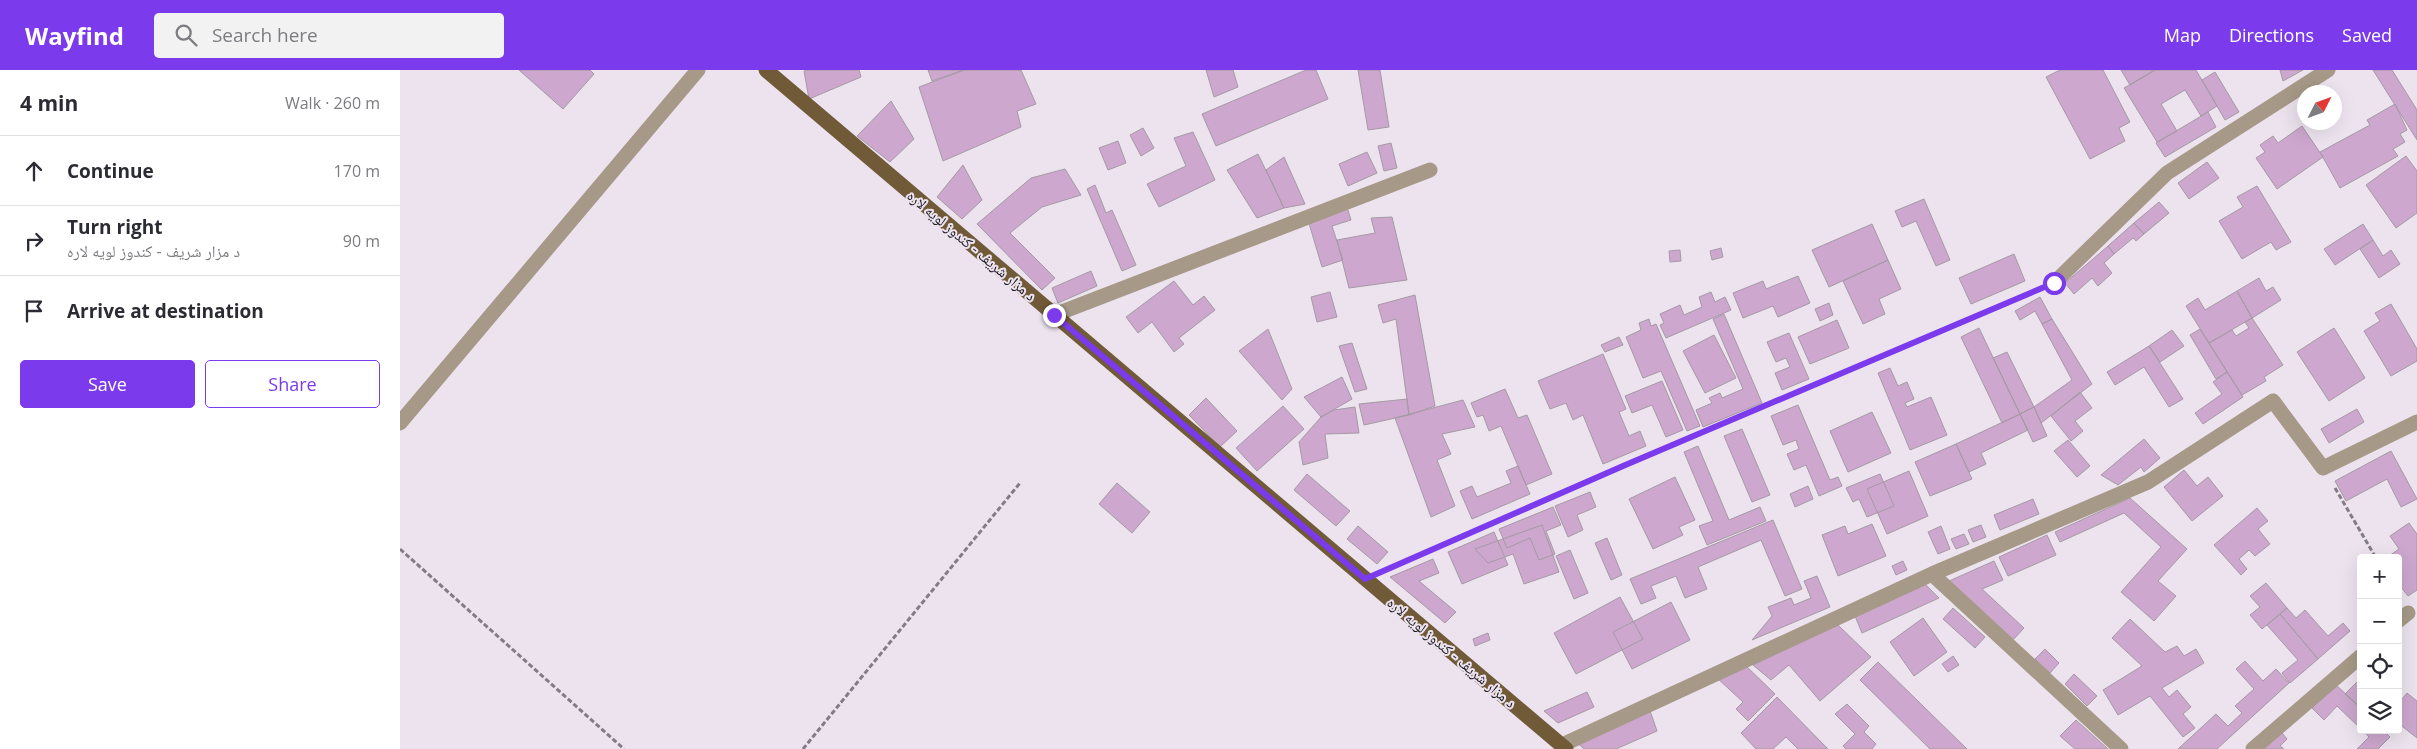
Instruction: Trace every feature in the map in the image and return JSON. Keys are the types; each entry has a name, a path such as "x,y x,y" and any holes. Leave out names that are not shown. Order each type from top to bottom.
{"main road":[{"name":"د مزار شریف - کندوز لویه لاره","path":"766,70 1564,747"}],"street":[{"path":"400,423 698,70"},
{"path":"2054,283 2167,173 2328,70"},
{"path":"1054,315 1430,170"},
{"path":"1564,747 1932,574 2148,482 2273,400 2323,468 2417,422"},
{"path":"1932,574 2121,749"},
{"path":"2254,749 2357,659"}],"path":[{"path":"1365,579 1623,466 2054,283"},
{"path":"2323,468 2374,554"},
{"path":"803,749 1020,483"},
{"path":"400,549 624,749"}],"building":[{"path":"519,70 590,70 594,74 563,109"},
{"path":"859,70 861,77 809,99 804,71"},
{"path":"928,70 964,70 932,81"},
{"path":"964,70 1021,70 1036,104 1017,111 1021,127 943,161 919,87"},
{"path":"1206,70 1233,70 1238,87 1214,97"},
{"path":"1306,70 1316,70 1328,99 1216,146 1202,114"},
{"path":"1358,70 1380,70 1389,127 1368,130"},
{"path":"2060,70 2103,70 2130,122 2119,128 2125,141 2090,159 2046,77"},
{"path":"2121,70 2155,70 2130,85"},
{"path":"2155,70 2196,70 2217,106 2201,116 2185,90 2161,104 2177,131 2157,142 2124,88"},
{"path":"2280,70 2303,70 2283,81"},
{"path":"2373,70 2392,70 2417,110 2417,140"},
{"path":"2215,72 2239,112 2225,120 2202,80"},
{"path":"891,101 914,139 890,162 857,136"},
{"path":"2395,104 2407,130 2400,134 2405,142 2393,149 2398,156 2340,188 2320,152 2370,125 2367,120"},
{"path":"2208,112 2216,127 2165,157 2156,143"},
{"path":"1143,128 1154,148 1141,156 1130,135"},
{"path":"2297,130 2305,130 2323,157 2277,189 2256,158 2265,152 2260,145 2273,136 2278,143"},
{"path":"1193,132 1215,180 1159,207 1147,184 1186,166 1174,138"},
{"path":"1118,141 1126,163 1108,170 1099,148"},
{"path":"1391,143 1397,168 1384,171 1378,146"},
{"path":"1367,152 1377,173 1348,186 1339,164"},
{"path":"1258,154 1284,208 1257,218 1227,170"},
{"path":"2406,156 2417,171 2417,213 2396,228 2366,185"},
{"path":"1284,157 1305,204 1284,208 1266,170"},
{"path":"2207,162 2219,178 2189,199 2178,183"},
{"path":"963,165 982,200 962,219 937,197"},
{"path":"1065,169 1081,195 1042,207 1010,233 1055,278 1042,290 977,224 1031,178"},
{"path":"1095,185 1106,213 1112,210 1136,265 1122,271 1087,189"},
{"path":"2257,186 2291,242 2276,250 2271,242 2242,259 2219,221 2243,207 2237,197"},
{"path":"1924,199 1950,260 1936,266 1916,221 1902,227 1895,211"},
{"path":"2159,202 2169,213 2144,234 2134,223"},
{"path":"1347,207 1351,220 1332,226 1343,260 1322,267 1308,220"},
{"path":"1392,217 1407,280 1349,288 1337,240 1375,233 1371,218"},
{"path":"2134,223 2144,234 2136,241 2133,238 2114,254 2108,246"},
{"path":"1872,224 1888,260 1829,287 1812,250"},
{"path":"2363,224 2373,240 2335,265 2324,249"},
{"path":"2373,240 2383,256 2391,250 2400,264 2379,278 2360,249"},
{"path":"2108,246 2114,254 2104,263 2112,273 2098,286 2092,278 2074,294 2065,283"},
{"path":"1721,248 1723,257 1712,260 1710,251"},
{"path":"1680,250 1681,261 1670,262 1669,251"},
{"path":"2014,254 2025,281 1971,304 1959,278"},
{"path":"1888,260 1901,289 1879,299 1885,314 1863,324 1843,281"},
{"path":"1091,271 1097,286 1058,303 1052,288"},
{"path":"1798,276 1810,303 1778,317 1773,306 1743,318 1733,293 1763,281 1766,289"},
{"path":"2259,278 2266,291 2273,287 2281,300 2252,318 2237,291"},
{"path":"1174,281 1193,305 1204,296 1215,310 1179,338 1184,344 1174,352 1152,322 1138,333 1126,317"},
{"path":"2237,291 2252,318 2209,343 2186,306 2198,298 2205,310"},
{"path":"1330,292 1337,317 1317,322 1311,297"},
{"path":"1711,292 1715,302 1725,297 1731,310 1666,338 1660,325 1664,323 1660,314 1680,305 1684,315 1702,307 1699,297"},
{"path":"1415,295 1435,406 1409,415 1396,319 1383,323 1378,305"},
{"path":"2040,297 2052,319 2042,324 2035,311 2020,320 2015,311"},
{"path":"1829,303 1833,315 1820,321 1815,309"},
{"path":"2391,304 2417,349 2417,361 2391,376 2364,331 2380,321 2375,313"},
{"path":"1724,314 1762,403 1703,427 1696,410 1712,403 1709,398 1720,393 1722,398 1743,389 1713,319"},
{"path":"2252,318 2283,365 2264,377 2266,381 2242,395 2209,343 2232,330 2236,336 2249,328 2245,322"},
{"path":"1649,319 1651,326 1656,324 1700,426 1687,431 1661,371 1643,378 1626,337 1641,330 1639,323"},
{"path":"2052,319 2092,384 2041,423 2034,407 2072,380 2042,324"},
{"path":"1837,320 1849,348 1810,364 1798,337"},
{"path":"1979,328 2020,414 2002,423 1961,337"},
{"path":"2334,328 2365,378 2329,401 2297,352"},
{"path":"1268,329 1292,389 1282,400 1239,351"},
{"path":"2200,329 2227,372 2216,379 2190,335"},
{"path":"2172,330 2184,346 2160,362 2149,346"},
{"path":"1789,333 1809,379 1782,390 1775,373 1790,367 1786,358 1776,362 1767,342"},
{"path":"1714,335 1736,378 1705,393 1683,351"},
{"path":"1619,337 1623,345 1605,352 1601,345"},
{"path":"1352,343 1367,389 1355,392 1339,346"},
{"path":"2149,346 2183,399 2169,407 2144,367 2115,385 2107,372"},
{"path":"2007,352 2034,407 2020,414 1993,358"},
{"path":"1603,354 1626,409 1619,412 1629,436 1640,431 1646,446 1603,464 1583,415 1573,420 1566,403 1550,409 1538,381"},
{"path":"1890,368 1898,386 1907,382 1914,399 1905,403 1907,407 1931,397 1947,435 1910,450 1878,373"},
{"path":"2227,372 2243,397 2203,424 2195,413 2222,394 2213,382"},
{"path":"1342,377 1352,399 1321,417 1304,397"},
{"path":"1662,381 1683,430 1666,437 1652,405 1632,413 1625,396"},
{"path":"1505,389 1518,418 1527,415 1552,474 1526,485 1501,426 1489,431 1483,415 1477,417 1471,403"},
{"path":"2080,392 2092,408 2075,421 2083,431 2071,441 2051,416"},
{"path":"1206,398 1237,431 1220,447 1189,415"},
{"path":"1407,399 1409,415 1364,425 1359,404"},
{"path":"1463,400 1475,427 1442,434 1451,454 1437,460 1455,506 1431,517 1395,418"},
{"path":"1798,405 1830,480 1838,477 1842,486 1819,496 1806,465 1794,470 1787,454 1799,449 1796,440 1783,445 1771,416"},
{"path":"1283,406 1304,429 1257,471 1236,448"},
{"path":"1355,407 1359,433 1325,434 1328,458 1303,465 1299,442 1321,417 1334,410"},
{"path":"2034,407 2047,436 2033,442 2020,414"},
{"path":"2357,409 2364,422 2329,443 2321,429"},
{"path":"1872,412 1891,453 1848,472 1830,431"},
{"path":"2020,414 2028,430 1981,453 1986,464 1969,472 1956,444"},
{"path":"1742,429 1770,495 1752,502 1724,436"},
{"path":"2144,439 2160,458 2144,472 2141,467 2118,485 2101,475"},
{"path":"2068,440 2090,466 2077,477 2054,451"},
{"path":"1956,444 1972,479 1930,496 1915,462"},
{"path":"1698,446 1729,520 1760,507 1766,521 1707,545 1699,526 1713,521 1684,452"},
{"path":"2391,451 2417,499 2401,507 2387,479 2346,501 2335,481"},
{"path":"1518,466 1530,494 1472,519 1460,491 1472,486 1477,497 1511,483 1506,471"},
{"path":"2184,470 2197,486 2208,477 2223,496 2192,521 2164,487"},
{"path":"1909,471 1928,516 1887,534 1867,489"},
{"path":"1307,474 1350,511 1336,526 1294,490"},
{"path":"1880,474 1894,506 1867,517 1859,499 1853,502 1846,488"},
{"path":"1675,477 1695,520 1679,527 1683,535 1653,549 1629,499"},
{"path":"1117,483 1150,512 1132,533 1099,504"},
{"path":"1808,486 1813,499 1795,507 1790,494"},
{"path":"1590,492 1596,507 1577,515 1583,530 1568,537 1555,506"},
{"path":"2130,498 2187,549 2158,581 2176,596 2154,621 2121,592 2161,547 2124,513 2060,542 2055,532"},
{"path":"2033,499 2039,514 2000,530 1994,515"},
{"path":"1553,507 1561,525 1546,531 1555,554 1539,560 1530,538 1507,548 1499,529"},
{"path":"2257,508 2268,521 2258,529 2270,544 2255,556 2249,550 2239,559 2247,569 2241,575 2214,545"},
{"path":"1773,520 1802,589 1785,596 1761,540 1698,567 1707,589 1685,598 1676,576 1651,586 1656,598 1641,604 1630,579"},
{"path":"2409,523 2417,534 2417,590 2408,596 2402,588 2402,554 2392,554 2399,549 2390,536"},
{"path":"1872,524 1886,556 1838,576 1822,535 1845,526 1848,534"},
{"path":"1542,525 1559,572 1524,584 1513,554 1488,563 1475,549"},
{"path":"1981,525 1986,537 1973,542 1968,530"},
{"path":"1358,526 1388,552 1377,564 1347,539"},
{"path":"1941,526 1950,549 1938,554 1928,532"},
{"path":"1494,532 1508,565 1462,584 1448,552"},
{"path":"1964,534 1969,544 1956,549 1951,539"},
{"path":"2047,535 2056,555 2008,576 1999,557"},
{"path":"1607,538 1622,575 1611,580 1595,543"},
{"path":"1570,550 1588,593 1574,599 1556,556"},
{"path":"1433,559 1439,573 1419,581 1456,612 1445,623 1390,577"},
{"path":"1903,561 1907,570 1896,575 1892,566"},
{"path":"1994,561 2003,580 1982,589 2024,628 2013,640 1949,581"},
{"path":"1817,576 1830,607 1752,640 1772,616 1768,607 1791,598 1794,605 1811,598 1804,581"},
{"path":"2266,583 2287,608 2262,629 2250,615 2260,607 2250,596"},
{"path":"1925,584 1939,598 1862,633 1855,616"},
{"path":"1620,597 1643,639 1576,674 1554,633"},
{"path":"1671,602 1690,640 1632,669 1613,632"},
{"path":"1953,608 1985,637 1975,648 1943,619"},
{"path":"2287,608 2296,618 2305,610 2328,636 2343,623 2350,631 2318,659 2280,614"},
{"path":"2280,614 2318,659 2290,683 2282,673 2298,660 2267,625"},
{"path":"1923,618 1947,652 1914,676 1890,642"},
{"path":"2130,619 2165,652 2177,646 2184,656 2196,649 2204,663 2162,688 2169,697 2177,690 2191,707 2183,714 2195,728 2183,737 2150,696 2118,715 2103,690 2142,666 2112,638"},
{"path":"1838,625 1871,657 1820,701 1789,665 1771,680 1753,665"},
{"path":"1488,633 1490,640 1475,646 1473,639"},
{"path":"2045,649 2059,663 2050,673 2035,659"},
{"path":"1953,656 1959,665 1948,672 1942,664"},
{"path":"2245,661 2263,681 2276,669 2289,683 2217,749 2178,749 2216,714 2228,726 2242,713 2235,706 2254,689 2236,669"},
{"path":"1878,662 1967,749 1930,749 1860,680"},
{"path":"1744,664 1775,694 1748,721 1736,709 1743,702 1716,677"},
{"path":"2074,674 2097,696 2087,706 2065,684"},
{"path":"2357,682 2357,704 2345,694"},
{"path":"2335,684 2357,704 2357,725 2337,706 2324,720 2312,708"},
{"path":"1587,692 1594,707 1558,723 1544,711"},
{"path":"2407,693 2417,701 2417,738 2402,726 2402,699"},
{"path":"1777,697 1828,749 1798,749 1786,737 1773,749 1756,749 1741,733"},
{"path":"1847,704 1869,726 1864,732 1876,744 1872,749 1846,749 1843,746 1855,734 1835,714"},
{"path":"1648,705 1657,731 1616,749 1584,749 1572,738"},
{"path":"2076,720 2108,749 2075,749 2060,736"},
{"path":"2282,733 2287,739 2280,746 2284,749 2263,749"},
{"path":"2366,734 2387,734 2390,737 2378,749 2357,749 2369,737"}],"route":[{"path":"1054,315 1365,579 1623,466 2054,283"}]}
